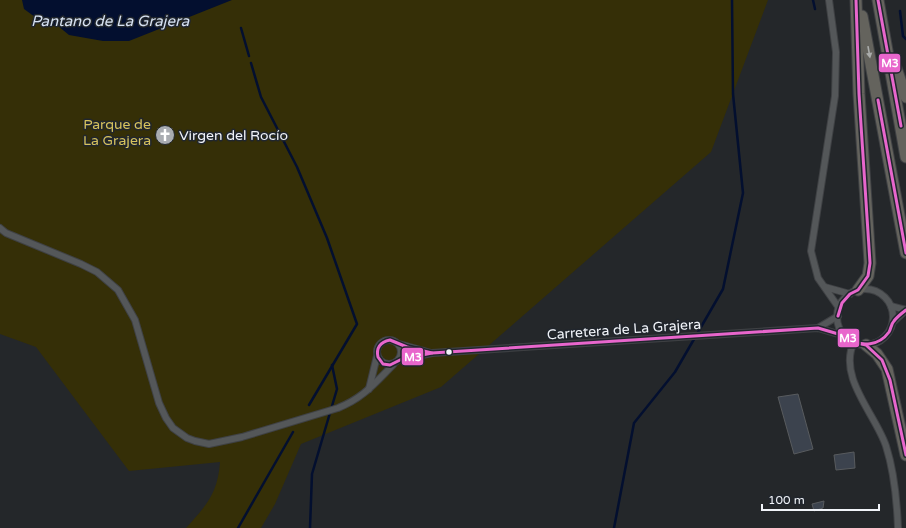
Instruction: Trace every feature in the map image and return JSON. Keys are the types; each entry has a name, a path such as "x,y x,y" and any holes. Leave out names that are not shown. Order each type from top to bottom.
{"highway":[{"path":"854,292 868,276 870,263 859,94 856,0"},
{"path":"859,0 906,253"},
{"path":"879,0 894,62 906,97"},
{"path":"879,0 906,157"},
{"path":"866,345 877,354 887,369 906,455"}],"street":[{"path":"829,0 836,52 835,96 811,251 818,278 839,308"},
{"path":"0,228 6,233 97,272 118,290 135,320 159,403 166,418 173,428 187,438 209,444 242,437 351,403 369,390 399,360 402,352 399,344 392,340 383,342 379,346 369,390"},
{"path":"825,287 854,292 870,290 881,294 887,299 891,306 893,322 889,332 882,339 873,344 866,345 854,342 845,336 838,323 839,308 842,303 854,292"},
{"path":"891,306 906,310"},
{"path":"893,322 906,310"},
{"name":"Carretera de La Grajera","path":"818,328 838,316"},
{"name":"Carretera de La Grajera","path":"399,360 432,353 818,328 845,336"},
{"path":"854,342 849,358 850,368 856,389 886,444 890,458 898,528"},
{"name":"Carretera de La Grajera","path":"399,344 432,353"},
{"path":"377,356 385,364 393,365"}],"green space":[{"name":"Parque de La Grajera","path":"0,0 768,0 711,152 441,387 301,444 275,504 261,528 186,528 205,506 214,491 219,473 220,462 129,471 36,347 0,334"}],"water":[{"name":"Pantano de La Grajera","path":"22,0 232,0 129,41 103,41 69,35 58,26 44,25 24,9"}],"building":[{"path":"798,394 813,449 794,454 778,397"},
{"path":"854,452 855,468 836,470 834,455"},
{"path":"824,501 823,508 814,511 812,504"}],"waterway":[{"path":"614,528 634,423 675,372 723,289 743,193 733,94 732,0"},
{"path":"813,0 815,9"},
{"path":"900,11 903,36 906,39"},
{"path":"241,28 249,56"},
{"path":"251,63 261,97 297,167 327,238 357,324 309,405"},
{"path":"310,528 312,474 337,389 332,365"},
{"path":"238,528 293,432"}],"transit line":[{"name":"M3","path":"838,316 842,303 850,294 858,290 868,276 870,263 859,94 856,0"},
{"name":"M3","path":"878,0 901,126"},
{"name":"M3","path":"878,100 906,253"},
{"name":"M3","path":"849,339 854,342 865,344 870,344 880,340 885,337 895,320 906,310"},
{"name":"M3","path":"432,353 818,328 845,336 854,342 866,345 882,360 890,380 906,455"},
{"name":"M3","path":"390,340 407,347 432,353 402,359 390,365 383,364 378,357 378,348 381,344 390,340"}],"place":[{"name":"Virgen del Rocío","path":"165,135"}]}
